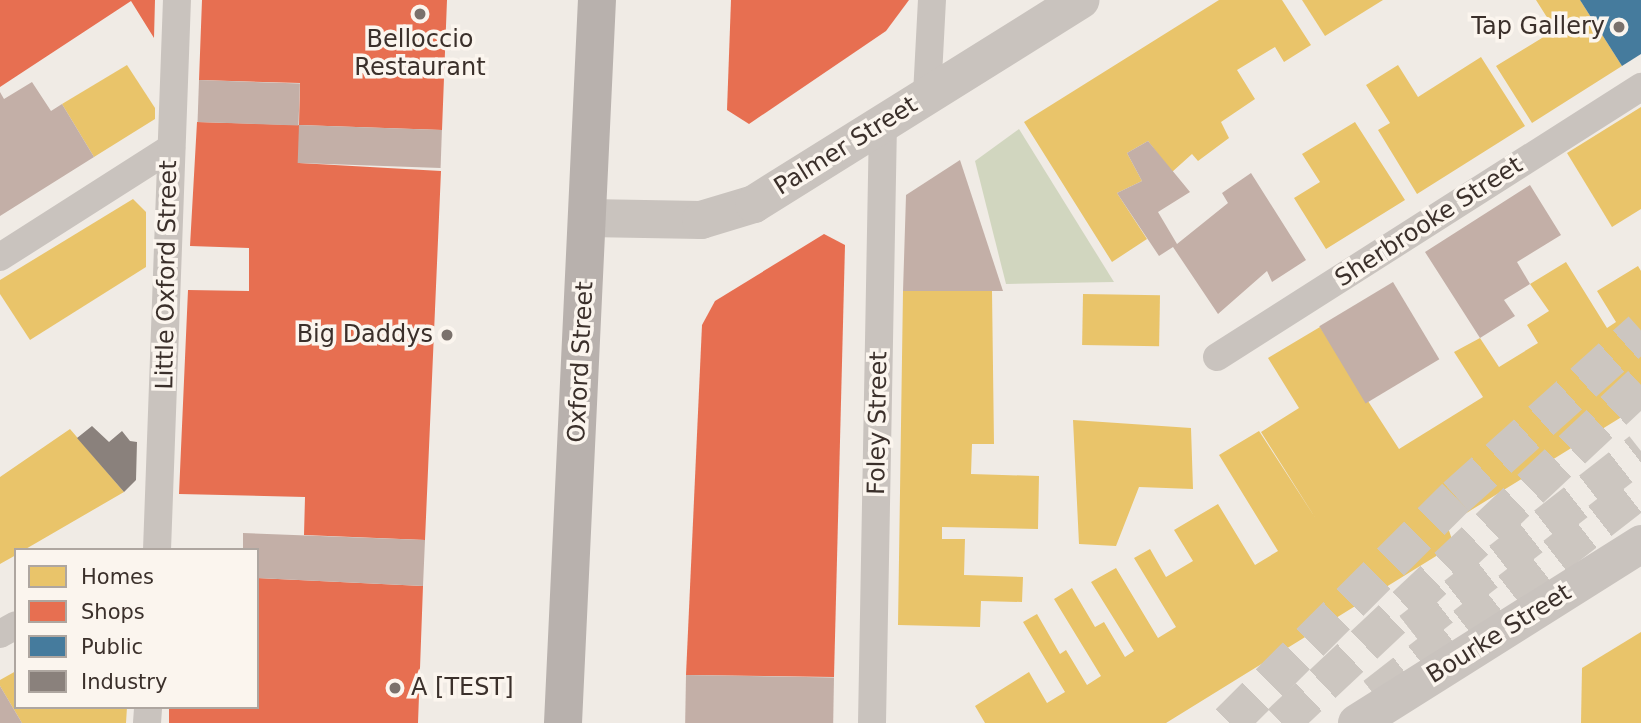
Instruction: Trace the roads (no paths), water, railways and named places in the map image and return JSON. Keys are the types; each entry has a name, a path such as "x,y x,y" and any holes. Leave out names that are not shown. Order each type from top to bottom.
{"main road":[{"name":"Oxford Street","path":"563,723 597,0"}],"street":[{"name":"Palmer Street","path":"588,218 665,223 726,215 754,204 1081,0"},
{"name":"Bourke Street","path":"1357,723 1641,544"}],"lane":[{"name":"Little Oxford Street","path":"155,548 177,0"},
{"path":"927,95 932,0"},
{"name":"Sherbrooke Street","path":"1217,358 1641,87"},
{"name":"Foley Street","path":"872,723 883,123"},
{"path":"0,257 171,148"}],"tunnel":[{"path":"1229,723 1456,497 1641,331"},
{"path":"1281,723 1641,385"},
{"path":"1411,631 1641,451"},
{"path":"1375,696 1641,489"}],"place":[{"name":"Belloccio Restaurant","path":"420,14"},
{"name":"Tap Gallery","path":"1619,27"},
{"name":"Big Daddys","path":"447,335"},
{"name":"A [TEST]","path":"395,688"}]}
